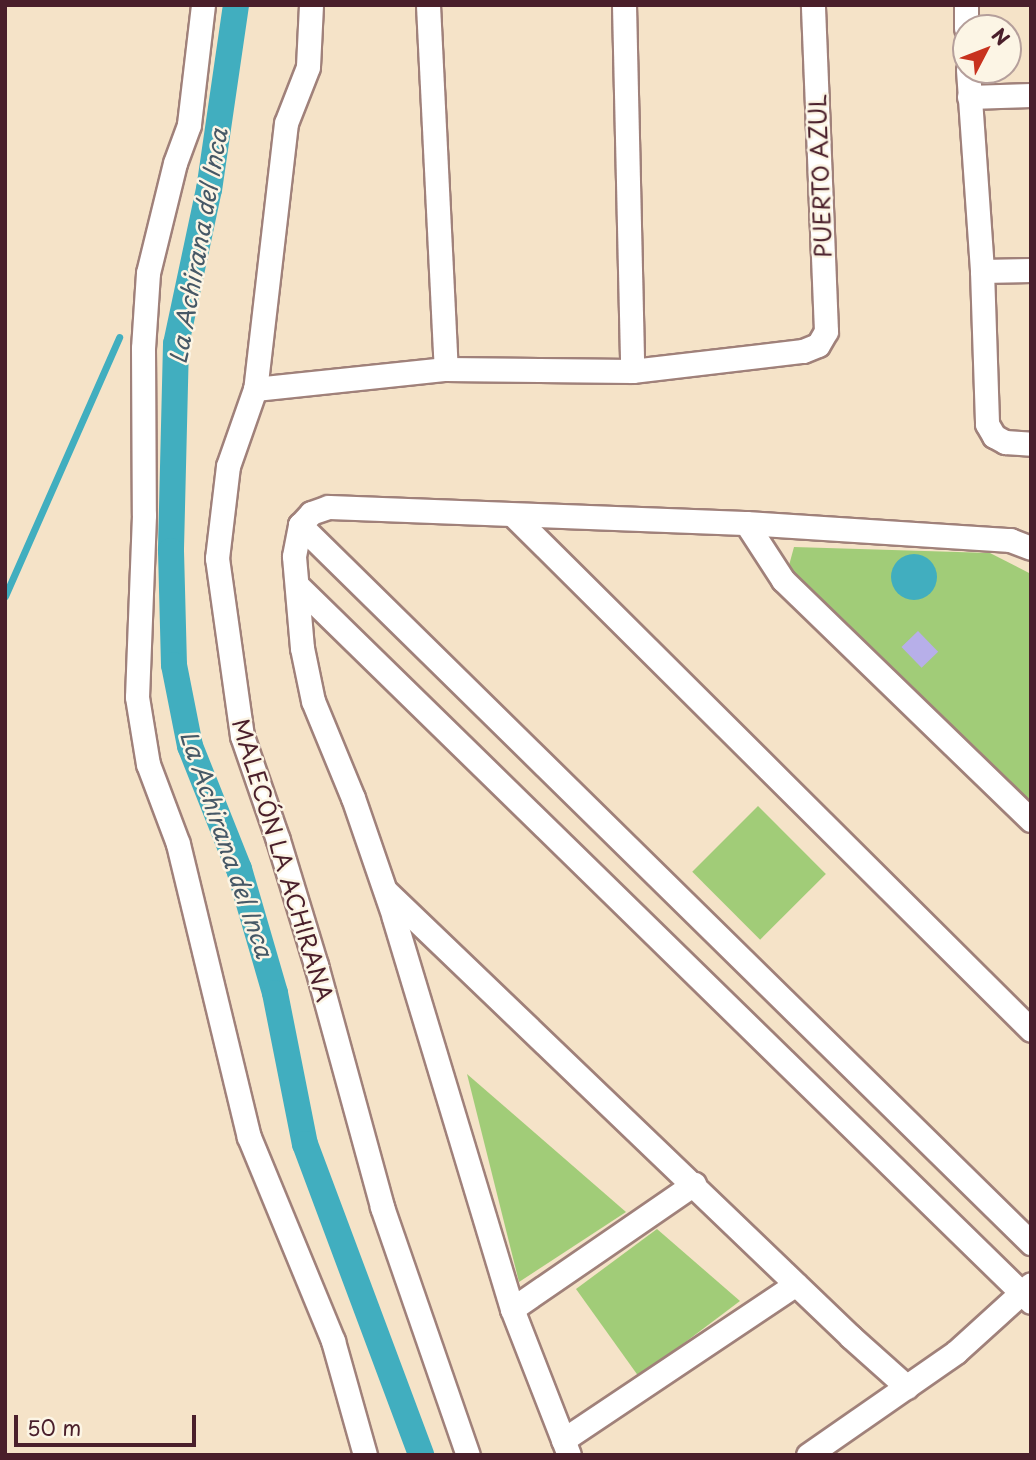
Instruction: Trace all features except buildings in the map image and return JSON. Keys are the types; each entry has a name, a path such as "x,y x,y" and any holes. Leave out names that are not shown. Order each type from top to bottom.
{"street":[{"path":"203,5 189,125 175,163 148,273 143,348 144,515 137,697 148,764 178,844 249,1137 333,1341 365,1455"},
{"name":"MALECÓN LA ACHIRANA","path":"311,5 308,67 286,123 255,389 228,466 217,558 242,736 278,839 312,953 382,1207 468,1455"},
{"path":"428,5 446,369"},
{"path":"255,389 446,369 632,371 624,5"},
{"name":"PUERTO AZUL","path":"632,371 803,352 818,345 827,331 813,5"},
{"path":"969,84 982,271 987,425 994,436 1005,442 1031,443"},
{"path":"969,97 1031,95"},
{"path":"982,271 1031,270"},
{"path":"796,1283 566,1447 512,1308 394,917 353,798 313,701 302,648 299,587 294,556 299,525 311,513 328,507 746,523 1010,540 1031,548"},
{"path":"513,515 1031,1030"},
{"path":"746,523 783,580 1031,820"},
{"path":"299,525 1031,1243"},
{"path":"299,587 1028,1293 956,1352 808,1455"},
{"path":"383,888 907,1387"},
{"path":"512,1308 694,1184"}],"green space":[{"path":"794,547 990,553 1031,574 1031,808 788,569"},
{"path":"758,806 826,874 760,940 692,872"},
{"path":"467,1074 626,1212 519,1282"},
{"path":"657,1229 740,1301 639,1377 576,1289"}],"water":[{"path":"914,554 930,561 937,577 930,593 914,600 898,593 891,577 898,561"}],"waterway":[{"name":"La Achirana del Inca","path":"236,5 209,189 176,344 171,551 174,665 190,746 239,869 275,993 305,1144 421,1455"},
{"path":"5,596 119,337"}]}
